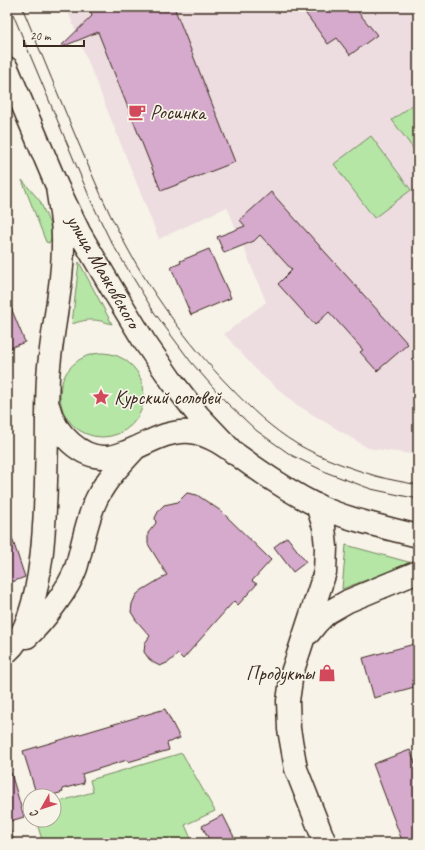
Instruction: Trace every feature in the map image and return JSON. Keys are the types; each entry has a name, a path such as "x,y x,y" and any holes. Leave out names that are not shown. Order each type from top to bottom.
{"main road":[{"name":"улица Маяковского","path":"7,68 57,186 79,232 111,288 144,341 198,416 235,454"},
{"path":"7,652 15,644 28,621 38,587 41,563 45,509 48,377 61,286 63,236 57,186"},
{"path":"48,399 50,413 55,425 74,446 84,452 96,456 115,457 125,454 165,434 192,432 219,443 285,488 317,505 338,514 418,536"},
{"path":"7,652 30,634 58,600 67,586 75,570 87,524 97,498 106,482 118,467 137,448"},
{"path":"317,505 324,527 326,547 325,572 292,673 288,701 290,729 296,769 325,843"},
{"path":"301,646 317,623 327,613 348,601 418,572"}],"shaded area":[{"path":"66,7 418,7 418,455 368,448 297,405 259,373 224,334 266,302 227,207 159,239"}],"green space":[{"path":"418,101 418,155 392,120"},
{"path":"371,136 411,190 374,218 334,164"},
{"path":"22,180 40,201 51,227 52,237 49,243 46,242"},
{"path":"79,262 112,324 92,320 72,324"},
{"path":"94,353 110,353 126,360 137,371 144,387 144,403 141,411 132,425 126,430 110,437 94,437 78,430 67,419 60,403 60,387 67,371 78,360"},
{"path":"346,545 412,563 342,589"},
{"path":"182,753 215,811 185,825 193,843 43,843 38,828 62,828 62,801 93,792 90,780"},
{"path":"11,831 15,843 7,843 7,833"}],"building":[{"path":"89,7 174,7 235,162 161,191 98,32 62,47 61,46 92,16"},
{"path":"301,7 354,7 377,35 350,55 337,38 328,44"},
{"path":"271,192 408,344 377,371 360,352 363,350 329,312 315,325 278,284 292,270 260,235 254,241 224,253 217,237 245,226 240,220"},
{"path":"209,249 231,298 191,315 171,267 181,263 180,261"},
{"path":"7,298 25,342 7,349"},
{"path":"187,493 197,495 221,511 271,560 252,581 257,584 238,605 234,601 183,659 178,654 169,662 160,666 149,659 144,652 145,643 150,636 131,612 132,604 136,595 142,590 167,575 148,544 148,533 156,523 155,518 159,510 164,505 178,502"},
{"path":"7,532 10,532 25,577 7,584"},
{"path":"287,537 306,562 293,572 274,547"},
{"path":"418,643 418,686 374,698 363,658"},
{"path":"165,709 180,738 167,743 169,750 128,762 127,760 82,774 84,783 62,789 35,788 23,751"},
{"path":"410,750 418,770 418,843 403,843 373,764"},
{"path":"11,773 22,810 22,818 7,822 7,774"},
{"path":"223,815 237,843 211,843 202,826"}],"tram line":[{"path":"10,7 92,203 110,240 154,312 191,362 226,402 257,431 291,455 328,473 371,489 418,499"},
{"path":"22,7 81,149 116,225 132,256 156,296 199,353 253,410 279,432 297,444 356,470 418,485"}],"place":[{"name":"Росинка","path":"137,112"},
{"name":"Курский соловей","path":"101,397"},
{"name":"Продукты","path":"327,673"}]}
